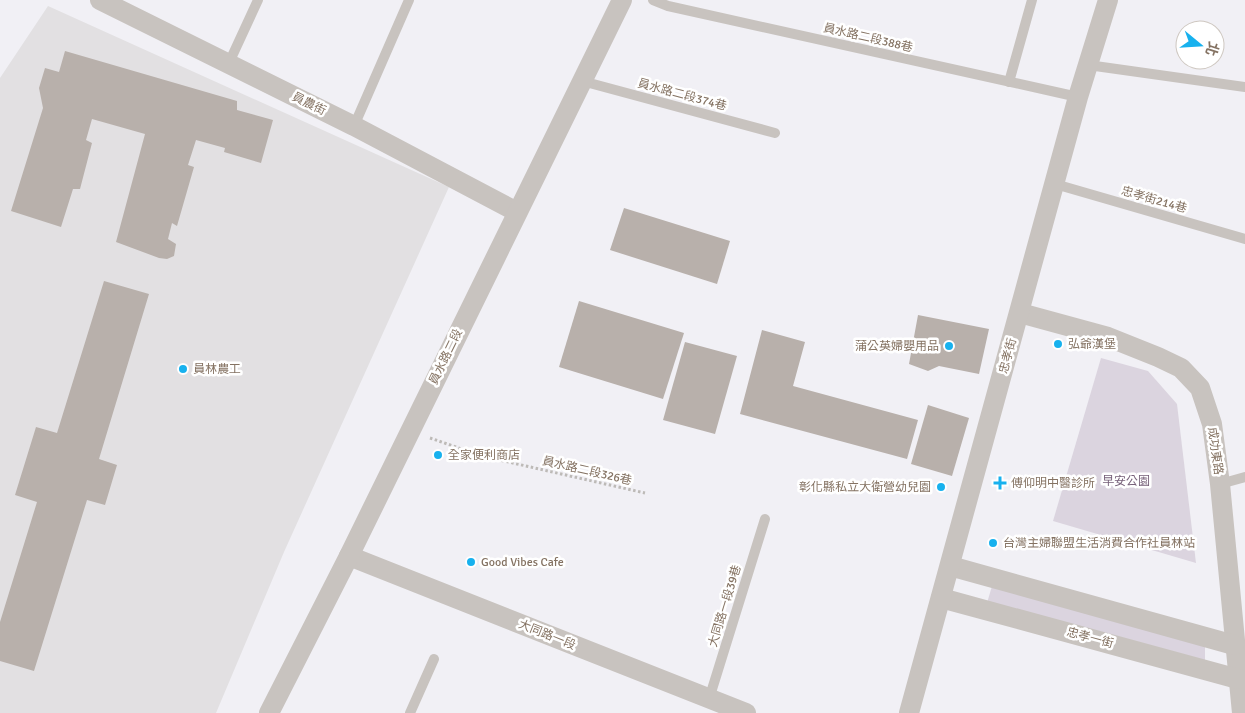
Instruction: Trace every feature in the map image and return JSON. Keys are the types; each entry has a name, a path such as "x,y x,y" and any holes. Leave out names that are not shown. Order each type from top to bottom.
{"street":[{"name":"員水路二段","path":"269,713 349,556 622,0"},
{"name":"忠孝街","path":"909,713 1078,98 1108,0"},
{"name":"員農街","path":"105,1 228,65 354,126 517,212"},
{"name":"成功東路","path":"1020,313 1108,337 1181,368 1200,388 1209,415 1220,484 1242,713"},
{"name":"大同路一段","path":"349,556 746,713"},
{"path":"950,566 1234,645"},
{"name":"忠孝一街","path":"941,598 1238,679"}],"lane":[{"path":"228,65 258,0"},
{"path":"354,126 409,0"},
{"name":"員水路二段388巷","path":"653,0 668,6 1078,98"},
{"path":"1009,82 1032,0"},
{"path":"1088,65 1245,87"},
{"name":"員水路二段374巷","path":"582,80 775,133"},
{"name":"忠孝街214巷","path":"1055,184 1245,239"},
{"path":"1220,484 1245,477"},
{"name":"大同路一段39巷","path":"709,699 765,519"},
{"path":"410,713 434,659"}],"path":[{"name":"員水路二段326巷","path":"410,431 482,456 645,493"}],"shaded area":[{"name":"員林農工","path":"48,6 449,187 284,552 216,713 0,713 0,78"}],"green space":[{"name":"早安公園","path":"1101,358 1148,371 1177,404 1196,563 1053,521"},
{"path":"992,586 1205,645 1205,663 987,603"}],"building":[{"path":"65,51 237,101 237,110 273,120 261,163 224,152 225,148 196,140 188,165 194,167 177,226 172,223 168,239 176,244 174,256 167,259 159,258 116,242 145,134 92,119 86,140 92,143 80,189 73,189 61,227 11,211 43,108 39,88 45,68 59,72"},
{"path":"624,208 730,241 717,284 610,250"},
{"path":"104,281 149,294 99,459 117,465 105,505 87,500 34,671 0,661 0,622 37,502 15,495 36,427 57,433"},
{"path":"579,301 684,333 663,399 559,367"},
{"name":"蒲公英婦嬰用品","path":"918,315 989,329 979,374 939,366 928,371 909,364"},
{"path":"762,330 805,342 793,386 918,420 907,459 740,414"},
{"path":"685,342 737,356 715,434 663,420"},
{"path":"928,405 969,418 952,476 911,464"}],"place":[{"name":"弘爺漢堡","path":"1058,344"},
{"name":"蒲公英婦嬰用品","path":"949,346"},
{"name":"員林農工","path":"183,369"},
{"name":"全家便利商店","path":"438,455"},
{"name":"傅仰明中醫診所","path":"1000,483"},
{"name":"彰化縣私立大衛營幼兒園","path":"941,487"},
{"name":"台灣主婦聯盟生活消費合作社員林站","path":"993,543"},
{"name":"Good Vibes Cafe","path":"471,562"}]}
